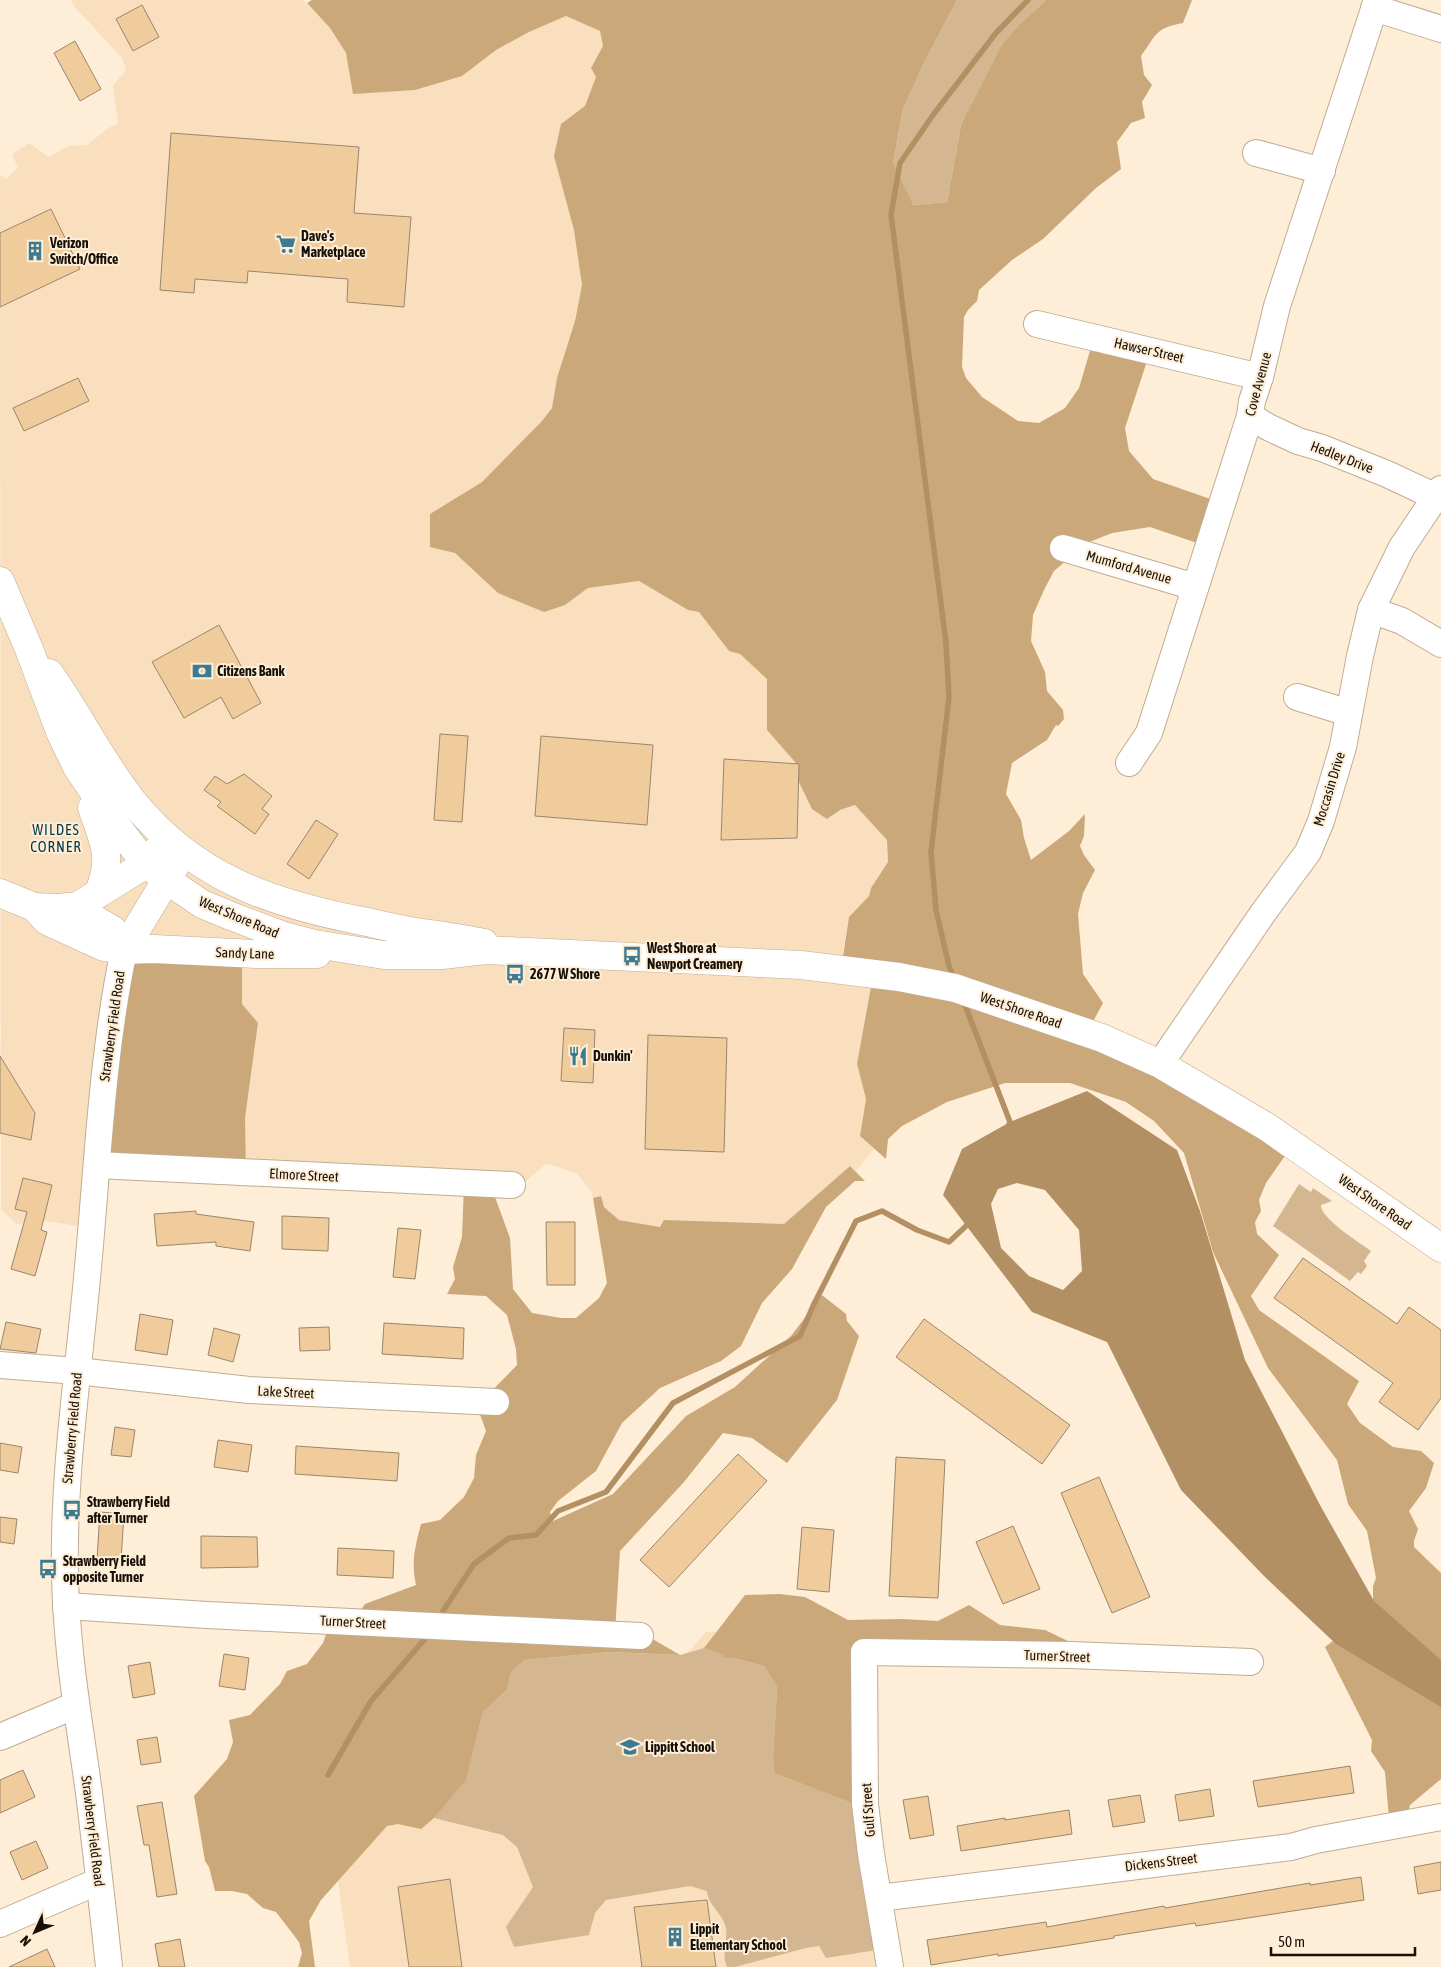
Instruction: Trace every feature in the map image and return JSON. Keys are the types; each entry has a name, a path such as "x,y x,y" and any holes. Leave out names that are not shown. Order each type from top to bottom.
{"main road":[{"name":"West Shore Road","path":"0,581 24,636 61,734 77,766 122,833 156,871 202,904 276,933 315,944 384,955 442,955 486,950 801,965 898,977 954,988 1102,1038 1160,1064 1267,1127 1441,1248"},
{"name":"West Shore Road","path":"24,636 71,704 117,781 175,845 232,881 278,900 317,912 416,932 443,934 542,953"},
{"path":"77,766 106,848 106,876 98,894"},
{"path":"124,950 156,871 175,845"},
{"path":"45,907 78,906 98,894 156,871"},
{"name":"Sandy Lane","path":"0,893 45,907 47,921 104,947 124,950 154,949 274,954 367,953"}],"street":[{"path":"1375,4 1441,28"},
{"name":"Cove Avenue","path":"1129,763 1149,733 1250,416 1252,401 1260,377 1277,306 1375,4"},
{"path":"1256,153 1322,171"},
{"name":"Hawser Street","path":"1037,324 1260,377"},
{"name":"Hedley Drive","path":"1250,416 1298,441 1322,448 1438,493"},
{"name":"Moccasin Drive","path":"1160,1064 1263,913 1308,852 1321,821 1343,747 1360,656 1371,610 1402,547 1438,493"},
{"name":"Mumford Avenue","path":"1062,548 1195,587"},
{"path":"1371,610 1402,621 1441,644"},
{"path":"1297,697 1349,713"},
{"name":"Strawberry Field Road","path":"109,1967 76,1705 66,1606 65,1564 67,1498 77,1371 112,1016 124,950"},
{"name":"Elmore Street","path":"97,1165 512,1185"},
{"name":"Lake Street","path":"0,1365 77,1371 249,1390 496,1402"},
{"name":"Turner Street","path":"66,1606 207,1615 640,1636"},
{"name":"Turner Street","path":"864,1652 1071,1655 1250,1662"},
{"name":"Gulf Street","path":"864,1652 865,1804 890,1967"},
{"path":"0,1737 76,1705"},
{"name":"Dickens Street","path":"879,1898 1292,1847 1316,1840 1441,1818"},
{"path":"0,1924 99,1881"}],"shaded area":[{"path":"71,0 303,0 330,28 346,53 353,93 462,76 496,50 529,32 566,16 600,31 603,46 591,68 596,77 585,107 561,124 582,285 575,321 557,378 552,408 542,421 482,482 430,514 455,553 498,593 565,605 588,588 639,581 688,610 699,612 729,651 740,654 767,679 767,730 795,762 796,776 827,819 840,810 855,805 887,840 888,862 871,888 869,896 849,917 843,951 843,963 874,970 857,1064 866,1099 860,1136 874,1149 856,1171 850,1166 784,1224 665,1220 661,1227 619,1220 604,1207 601,1196 593,1198 591,1191 577,1174 546,1164 521,1185 246,1171 245,1118 258,1024 242,1004 242,956 126,938 89,1228 47,1221 17,1224 1,1210 0,175 6,179 18,168 12,154 29,143 49,157 68,146 87,145 118,123 113,86 126,70 122,58 73,5"},
{"path":"312,0 957,0 924,63 903,109 893,163 913,205 947,202 961,125 1002,45 1021,23 1046,0 1192,0 1183,23 1167,27 1158,33 1141,56 1144,75 1152,85 1142,102 1145,118 1131,123 1117,142 1121,169 1096,188 1043,239 1012,260 979,290 977,301 964,317 962,367 966,378 982,397 1018,421 1039,423 1065,408 1079,388 1095,334 1152,346 1125,428 1129,451 1153,479 1219,502 1206,546 1150,527 1112,533 1087,543 1054,571 1033,615 1031,641 1045,672 1047,691 1063,710 1064,719 1058,726 1056,725 1047,740 1012,763 1006,794 1021,820 1031,860 1069,831 1085,814 1084,836 1080,846 1095,870 1083,893 1078,914 1083,974 1103,1003 1090,1027 1294,1143 1266,1183 1259,1200 1261,1211 1255,1222 1257,1234 1279,1255 1251,1296 1259,1310 1359,1381 1347,1404 1360,1423 1393,1447 1421,1451 1434,1463 1426,1488 1409,1511 1418,1529 1414,1547 1441,1573 1441,1779 1410,1805 1406,1820 1389,1818 1385,1772 1371,1751 1372,1740 1325,1647 1342,1634 1373,1622 1373,1586 1376,1578 1367,1531 1348,1504 1337,1460 1268,1368 1213,1252 1184,1153 1154,1121 1126,1102 1070,1083 1005,1083 947,1102 902,1126 888,1139 886,1159 860,1136 866,1099 857,1064 874,970 842,963 849,917 869,896 871,888 888,862 887,840 855,805 840,810 827,819 812,809 796,776 795,762 767,730 767,679 740,654 729,651 699,612 688,610 639,581 588,588 565,605 544,612 498,593 455,553 430,547 430,514 482,482 542,421 552,408 557,378 575,321 582,285 574,230 554,156 561,124 585,106 596,77 591,68 603,46 600,31 566,16 529,32 496,50 462,76 415,90 353,94 346,53 330,28 307,3"},
{"path":"957,0 1046,0 1021,23 961,125 947,202 912,205 893,163 903,109 924,63"},
{"path":"122,942 242,956 242,1004 258,1023 245,1118 246,1171 100,1166"},
{"path":"1087,1091 1177,1150 1200,1211 1245,1360 1320,1505 1374,1601 1441,1660 1441,1707 1336,1644 1265,1577 1181,1490 1107,1342 1032,1312 943,1195 962,1149 1010,1122","holes":["1017,1183 1045,1190 1079,1230 1082,1271 1063,1290 1029,1276 1001,1248 991,1204 998,1189"]},
{"path":"850,1166 865,1181 855,1181 826,1207 792,1269 762,1303 741,1346 721,1361 660,1388 622,1423 596,1471 558,1501 550,1512 553,1521 613,1494 686,1416 735,1387 791,1336 822,1295 846,1314 847,1321 859,1336 837,1400 787,1463 752,1438 723,1433 684,1482 620,1551 615,1632 644,1634 680,1655 610,1652 525,1660 511,1672 507,1690 483,1712 466,1780 434,1818 421,1829 398,1824 387,1826 321,1900 309,1921 315,1967 298,1967 302,1953 299,1942 276,1912 263,1908 247,1894 232,1891 215,1891 209,1867 205,1861 194,1796 227,1759 233,1742 229,1720 250,1715 280,1684 287,1671 307,1664 323,1643 330,1623 352,1622 365,1604 416,1585 414,1554 421,1524 440,1520 464,1497 474,1478 476,1455 486,1431 477,1406 517,1365 516,1349 507,1315 486,1296 447,1294 455,1279 453,1267 462,1237 464,1185 492,1189 510,1238 513,1289 532,1313 561,1318 576,1318 599,1298 607,1283 593,1198 601,1196 604,1207 619,1220 660,1227 664,1220 784,1224"},
{"path":"1299,1184 1311,1192 1313,1188 1332,1201 1321,1205 1327,1217 1371,1251 1364,1261 1367,1266 1361,1274 1358,1272 1350,1281 1273,1226"},
{"path":"780,1594 805,1597 848,1620 902,1619 938,1621 969,1605 1000,1625 1045,1630 1072,1643 1043,1666 1044,1668 867,1665 864,1808 774,1773 777,1687 764,1666 734,1658 723,1658 724,1655 704,1648 745,1595"},
{"name":"Lippitt School","path":"848,1625 878,1967 350,1967 332,1839 686,1655 706,1632"},
{"path":"704,1648 725,1655 724,1658 734,1658 764,1666 777,1687 773,1758 774,1773 864,1808 883,1949 826,1958 819,1946 735,1967 727,1967 725,1962 726,1928 722,1918 710,1901 707,1891 690,1886 606,1900 595,1913 589,1935 514,1947 506,1927 533,1887 517,1847 503,1835 434,1818 466,1779 483,1712 507,1690 511,1672 525,1660 610,1652 680,1655"}],"building":[{"path":"142,5 159,37 133,51 116,19"},
{"path":"75,41 101,89 80,101 54,53"},
{"name":"Dave's Marketplace","path":"171,133 359,147 354,213 411,217 404,307 347,302 348,279 248,271 247,283 195,279 194,293 160,290"},
{"name":"Verizon Switch/Office","path":"51,209 80,269 0,307 0,233"},
{"path":"78,378 89,401 24,431 13,408"},
{"name":"Citizens Bank","path":"219,625 261,703 233,719 221,697 184,718 152,662"},
{"path":"440,734 468,736 462,822 434,820"},
{"path":"541,736 653,745 647,825 535,816"},
{"path":"724,759 799,764 797,838 721,840"},
{"path":"244,774 272,796 262,809 269,814 255,834 217,806 221,802 204,790 215,776 227,784"},
{"path":"316,820 338,834 309,879 287,864"},
{"name":"Dunkin'","path":"564,1028 595,1030 593,1083 561,1081"},
{"path":"648,1035 727,1038 724,1152 645,1149"},
{"path":"0,1056 35,1113 31,1140 0,1133"},
{"path":"23,1178 52,1185 41,1230 47,1232 35,1276 11,1269 27,1212 15,1209"},
{"path":"196,1211 196,1214 254,1222 250,1251 216,1246 216,1242 157,1246 154,1214"},
{"path":"282,1216 329,1218 328,1251 282,1249"},
{"path":"546,1222 575,1222 575,1285 547,1285"},
{"path":"398,1228 421,1230 415,1279 393,1277"},
{"path":"1303,1258 1397,1324 1409,1307 1441,1330 1441,1398 1418,1430 1379,1402 1393,1383 1274,1298"},
{"path":"140,1314 173,1320 167,1355 135,1350"},
{"path":"924,1319 1070,1425 1042,1464 896,1357"},
{"path":"6,1322 41,1329 36,1353 0,1349"},
{"path":"384,1323 464,1328 463,1359 382,1354"},
{"path":"329,1327 330,1350 300,1351 299,1328"},
{"path":"214,1328 240,1335 233,1362 208,1355"},
{"path":"115,1427 135,1430 131,1457 111,1455"},
{"path":"218,1440 252,1445 248,1472 214,1467"},
{"path":"0,1443 22,1447 18,1473 0,1470"},
{"path":"296,1446 399,1453 397,1481 295,1474"},
{"path":"738,1454 767,1481 669,1587 640,1560"},
{"path":"896,1457 945,1460 938,1598 889,1596"},
{"path":"1099,1477 1150,1597 1112,1613 1061,1493"},
{"path":"100,1512 124,1514 121,1560 97,1559"},
{"path":"0,1517 17,1519 14,1544 0,1542"},
{"path":"1013,1526 1040,1589 1003,1604 976,1542"},
{"path":"802,1527 834,1530 829,1592 797,1589"},
{"path":"201,1536 257,1537 258,1567 201,1568"},
{"path":"338,1548 394,1551 393,1578 337,1575"},
{"path":"224,1654 249,1658 245,1690 219,1686"},
{"path":"150,1662 155,1694 133,1698 128,1666"},
{"path":"157,1737 161,1762 141,1765 137,1740"},
{"path":"1350,1766 1354,1793 1258,1807 1253,1781"},
{"path":"23,1770 35,1797 0,1813 0,1780"},
{"path":"1210,1789 1214,1816 1179,1821 1175,1795"},
{"path":"1140,1795 1145,1822 1113,1827 1108,1800"},
{"path":"928,1796 934,1835 910,1839 903,1800"},
{"path":"162,1802 177,1894 157,1897 149,1845 144,1845 137,1806"},
{"path":"1069,1810 1072,1834 961,1851 957,1826"},
{"path":"36,1841 48,1868 22,1880 10,1852"},
{"path":"1441,1862 1441,1890 1418,1894 1414,1867"},
{"path":"1361,1877 1364,1900 1196,1926 1195,1923 1064,1946 931,1965 927,1940 1046,1922 1047,1927 1164,1906 1165,1908 1310,1883 1310,1885"},
{"path":"450,1879 462,1967 409,1967 398,1887"},
{"name":"Lippit Elementary School","path":"707,1900 716,1967 642,1967 634,1907"},
{"path":"180,1939 185,1967 159,1967 155,1944"},
{"path":"47,1949 55,1967 9,1967"}],"waterway":[{"path":"955,980 949,966 936,910 931,852 949,697 946,643 891,215 900,163 933,115 996,33 1028,0"},
{"path":"963,1000 1010,1122 1008,1127"},
{"path":"443,1611 474,1564 509,1538 536,1535 558,1511 606,1492 673,1403 800,1336 856,1221 882,1211 917,1230 949,1242 969,1221"},
{"path":"328,1775 371,1701 424,1640"}],"place":[{"name":"Dave's Marketplace","path":"286,244"},
{"name":"Verizon Switch/Office","path":"35,251"},
{"name":"Citizens Bank","path":"202,671"},
{"name":"West Shore at Newport Creamery","path":"632,956"},
{"name":"2677 W Shore","path":"515,974"},
{"name":"Dunkin'","path":"578,1056"},
{"name":"Strawberry Field after Turner","path":"72,1510"},
{"name":"Strawberry Field opposite Turner","path":"48,1569"},
{"name":"Lippitt School","path":"630,1747"},
{"name":"Lippit Elementary School","path":"675,1937"}],"district":[{"name":"WILDES CORNER","path":"56,838"}]}
